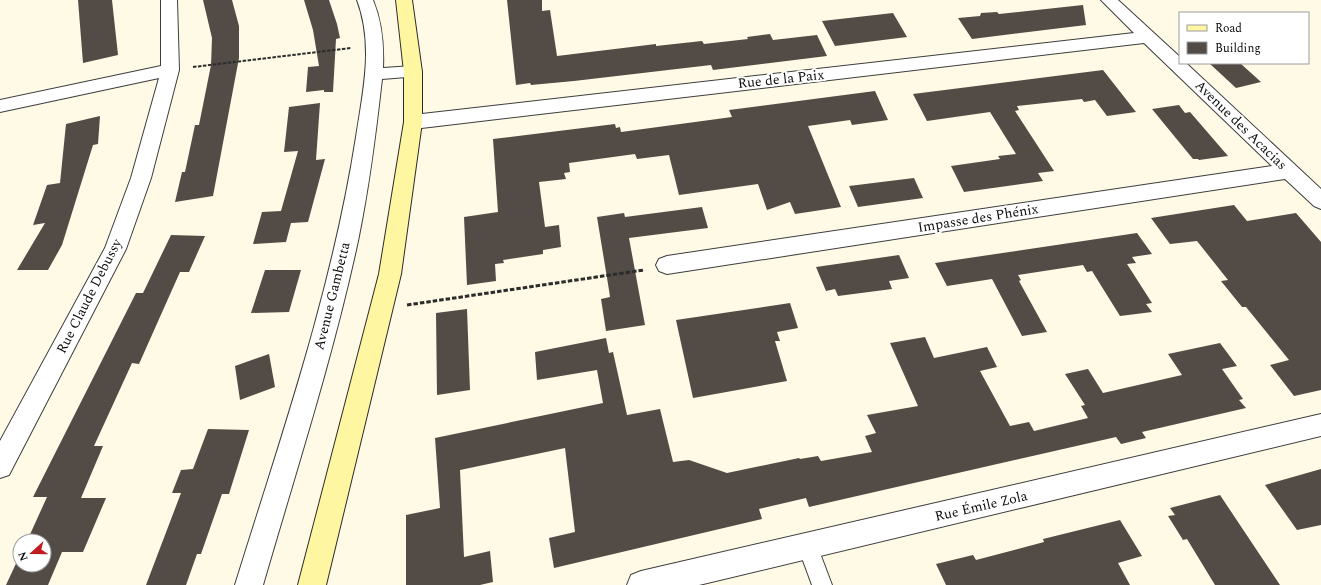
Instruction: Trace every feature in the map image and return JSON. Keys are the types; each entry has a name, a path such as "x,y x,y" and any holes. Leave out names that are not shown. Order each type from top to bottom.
{"main road":[{"path":"312,585 390,274 413,122 413,72 404,0"}],"street":[{"name":"Rue Claude Debussy","path":"0,466 116,249 141,178 170,70 169,0"},
{"name":"Avenue Gambetta","path":"249,585 329,315 361,174 373,74 374,46 372,24 365,0"},
{"name":"Avenue des Acacias","path":"1109,0 1321,201"},
{"name":"Rue de la Paix","path":"413,122 1148,37"},
{"path":"0,106 170,70"},
{"path":"373,74 413,72"},
{"name":"Impasse des Phénix","path":"667,265 1289,171"},
{"name":"Rue Émile Zola","path":"641,585 808,547 1321,425"}],"lane":[{"path":"808,547 822,585"}],"path":[{"path":"170,70 374,46"},
{"path":"381,308 652,269 667,265"}],"building":[{"path":"78,0 112,0 118,55 83,63"},
{"path":"203,0 232,0 239,26 239,58 213,196 175,202 182,172 185,172 195,125 199,125 211,65 212,38"},
{"path":"304,0 329,0 337,24 340,38 336,39 333,92 324,92 324,90 306,92 308,67 319,66 313,30"},
{"path":"507,0 542,0 542,11 550,10 557,56 656,44 656,46 702,41 704,44 748,39 747,37 770,34 773,40 817,35 827,56 713,70 711,65 574,81 516,85"},
{"path":"1083,5 1086,25 972,39 958,18 980,16 981,13 997,12 999,14"},
{"path":"893,13 907,37 835,46 822,21"},
{"path":"1210,64 1241,64 1261,82 1236,88"},
{"path":"1103,70 1136,112 1107,116 1095,100 1084,102 1082,99 1017,106 1019,110 1015,111 1054,171 1038,173 1043,181 964,192 951,166 1000,159 998,156 1016,154 990,112 927,121 913,94"},
{"path":"875,91 888,120 852,125 850,120 808,126 841,207 795,214 790,202 767,210 758,184 679,195 669,155 637,159 635,154 569,163 570,172 564,173 566,179 539,182 545,227 559,225 561,247 543,250 543,254 503,260 504,263 495,264 496,281 467,285 464,217 498,212 493,139 615,124 616,128 620,127 621,132 732,117 729,110"},
{"path":"320,103 316,160 325,159 308,222 291,223 286,242 253,244 262,212 281,211 298,151 284,152 289,107"},
{"path":"1179,105 1185,113 1190,112 1228,156 1199,160 1193,159 1152,109"},
{"path":"100,116 98,144 93,145 62,245 48,270 17,270 45,223 33,225 47,185 60,183 66,124"},
{"path":"914,178 923,198 858,207 849,186"},
{"path":"1234,205 1247,221 1296,213 1321,242 1321,390 1294,396 1270,365 1289,360 1246,307 1242,307 1221,281 1228,280 1197,241 1170,244 1151,218"},
{"path":"702,207 708,228 629,238 645,325 606,331 601,299 610,297 597,217 624,213 625,217"},
{"path":"1137,233 1152,254 1132,257 1136,263 1127,264 1152,303 1146,304 1152,312 1120,316 1092,271 1087,272 1083,265 1018,275 1021,280 1019,281 1047,332 1022,336 992,279 947,286 935,263"},
{"path":"171,235 205,236 189,272 180,272 139,364 132,363 94,446 103,446 81,498 106,498 83,552 62,552 48,585 6,585 12,572 52,573 52,533 31,533 47,497 33,497 136,293 143,293"},
{"path":"899,255 909,278 889,281 892,289 838,296 835,289 826,291 816,267"},
{"path":"265,270 301,270 289,312 251,313"},
{"path":"790,303 798,328 777,332 780,341 775,341 787,381 693,398 676,320"},
{"path":"467,309 470,390 437,395 436,313"},
{"path":"925,337 934,358 987,347 997,367 980,371 1010,426 1029,422 1034,431 1088,418 1081,406 1085,405 1065,374 1088,369 1103,393 1182,375 1168,354 1220,343 1237,366 1222,369 1243,399 1239,400 1246,408 1142,432 1146,438 1121,444 1116,437 809,507 806,498 759,509 762,519 554,568 549,538 575,532 565,448 460,470 464,557 490,551 493,582 480,585 406,585 406,515 440,508 435,438 603,403 597,370 537,380 535,352 606,338 609,353 613,352 627,415 660,409 673,462 689,460 727,473 799,458 818,456 821,461 872,452 865,436 876,433 867,415 918,406 890,343"},
{"path":"269,354 275,387 240,400 235,366"},
{"path":"208,429 249,430 229,494 222,494 201,554 197,554 186,585 146,585 181,493 172,493 181,470 193,469"},
{"path":"1321,469 1321,525 1297,530 1265,485"},
{"path":"1220,495 1280,585 1215,585 1187,539 1183,540 1168,516 1175,515 1170,508"},
{"path":"1120,520 1142,556 1118,563 1130,585 946,585 936,564 973,555 976,560 1044,542 1043,539"}]}
